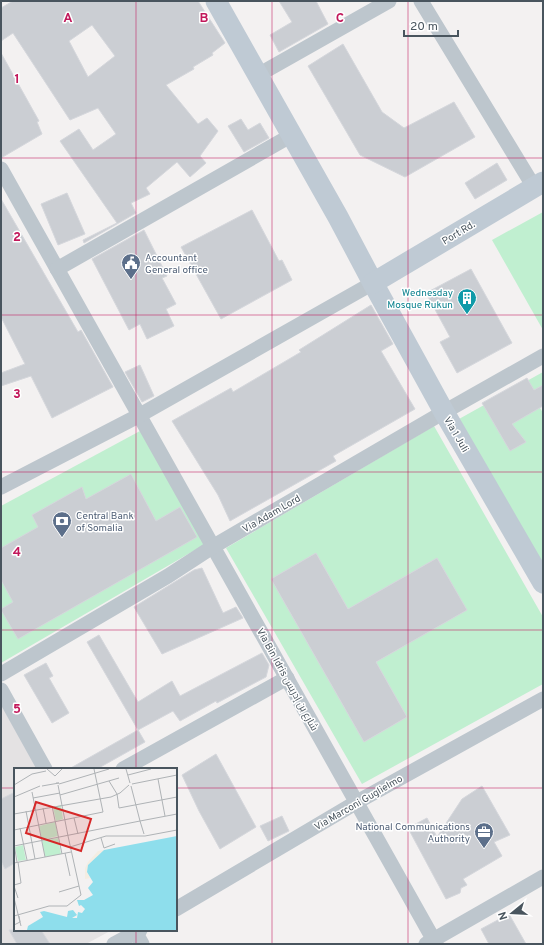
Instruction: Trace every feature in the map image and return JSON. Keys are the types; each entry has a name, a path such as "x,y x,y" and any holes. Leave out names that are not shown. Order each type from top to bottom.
{"main road":[{"name":"Via 1 Juli","path":"216,1 338,217 444,412 543,583"},
{"name":"Port Rd.","path":"373,283 538,184"}],"street":[{"path":"258,76 389,1"},
{"path":"421,1 538,184"},
{"path":"57,269 292,135"},
{"name":"Via Bin Idris شارع بن إدريس","path":"1,169 357,802 432,943"},
{"path":"1,487 140,415 373,283"},
{"name":"Via Adam Lord","path":"1,674 168,576 214,546 543,356"},
{"path":"125,768 287,678"},
{"path":"1,690 44,768"},
{"name":"Via Marconi Guglielmo","path":"177,908 357,802 543,699"},
{"path":"432,943 543,877"},
{"path":"114,944 138,934"}],"shaded area":[{"path":"1,705 37,768 14,768 14,931 110,931 86,944 1,944"}],"green space":[{"path":"543,212 543,330 492,240"},
{"path":"543,372 543,385 531,392 543,413 543,566 459,419"},
{"path":"434,426 543,617 543,684 362,784 226,548","holes":["316,553 348,609 437,558 466,610 376,662 407,717 364,742 271,579"]},
{"path":"140,431 207,543 1,663 1,506"}],"building":[{"path":"13,1 198,1 225,43 212,53 213,55 193,67 194,69 166,85 198,124 207,118 218,131 200,156 206,163 190,177 177,162 146,188 150,194 131,203 136,213 84,243 83,240 117,223 60,141 79,129 93,150 116,134 98,108 70,120 13,33 1,41 1,8","holes":["92,25 115,56 88,77 69,41"]},
{"path":"279,1 316,1 328,24 279,52 270,35 292,22"},
{"path":"343,44 382,112 404,128 454,102 475,137 405,177 360,155 308,66"},
{"path":"1,53 39,121 37,122 42,134 1,158"},
{"path":"241,119 248,130 260,123 269,138 244,152 228,126"},
{"path":"497,163 507,180 475,199 465,183"},
{"path":"67,193 85,234 58,245 41,204"},
{"path":"1,199 78,332 81,330 113,387 52,418 31,376 1,386 1,373 25,364 1,317"},
{"path":"252,210 279,261 282,260 292,280 221,319 181,247"},
{"name":"Accountant General office","path":"144,230 167,276 162,278 176,304 166,309 174,326 147,339 140,324 129,330 92,259"},
{"name":"Wednesday Mosque Rukun","path":"471,269 512,343 457,373 440,342 450,337 426,293"},
{"path":"371,305 393,344 381,351 415,409 333,456 336,461 230,521 218,495 172,421 231,388 233,392 301,352 299,350"},
{"path":"140,365 154,396 142,402 125,372"},
{"path":"527,378 534,390 543,385 543,406 512,424 526,442 510,451 482,403"},
{"path":"131,474 156,521 180,507 197,537 18,639 1,610 13,602 1,580 1,548 38,527 32,515 82,487 86,499"},
{"path":"316,553 348,609 437,558 467,610 376,662 407,717 364,742 271,579"},
{"path":"202,568 223,613 236,607 243,618 162,654 134,607 194,570"},
{"path":"99,635 138,702 172,681 180,696 262,653 269,665 266,677 217,703 216,701 180,721 173,711 138,730 87,642"},
{"path":"46,663 53,676 49,678 69,713 52,723 24,675"},
{"path":"138,730 145,742 99,768 71,768"},
{"path":"216,754 256,827 220,849 199,811 182,775"},
{"name":"National Communications Authority","path":"482,786 510,835 494,842 502,856 463,879 467,885 461,888 460,893 446,899 408,828 427,818 437,837 462,799"},
{"path":"14,792 14,864 5,869 1,861 1,799"},
{"path":"282,816 289,831 268,841 260,826"},
{"path":"509,914 526,944 489,944 481,929"},
{"path":"9,930 42,931 50,944 17,944"}],"place":[{"name":"Accountant General office","path":"131,280"},
{"name":"Wednesday Mosque Rukun","path":"467,315"},
{"name":"Central Bank of Somalia","path":"62,538"},
{"name":"National Communications Authority","path":"484,849"}]}
